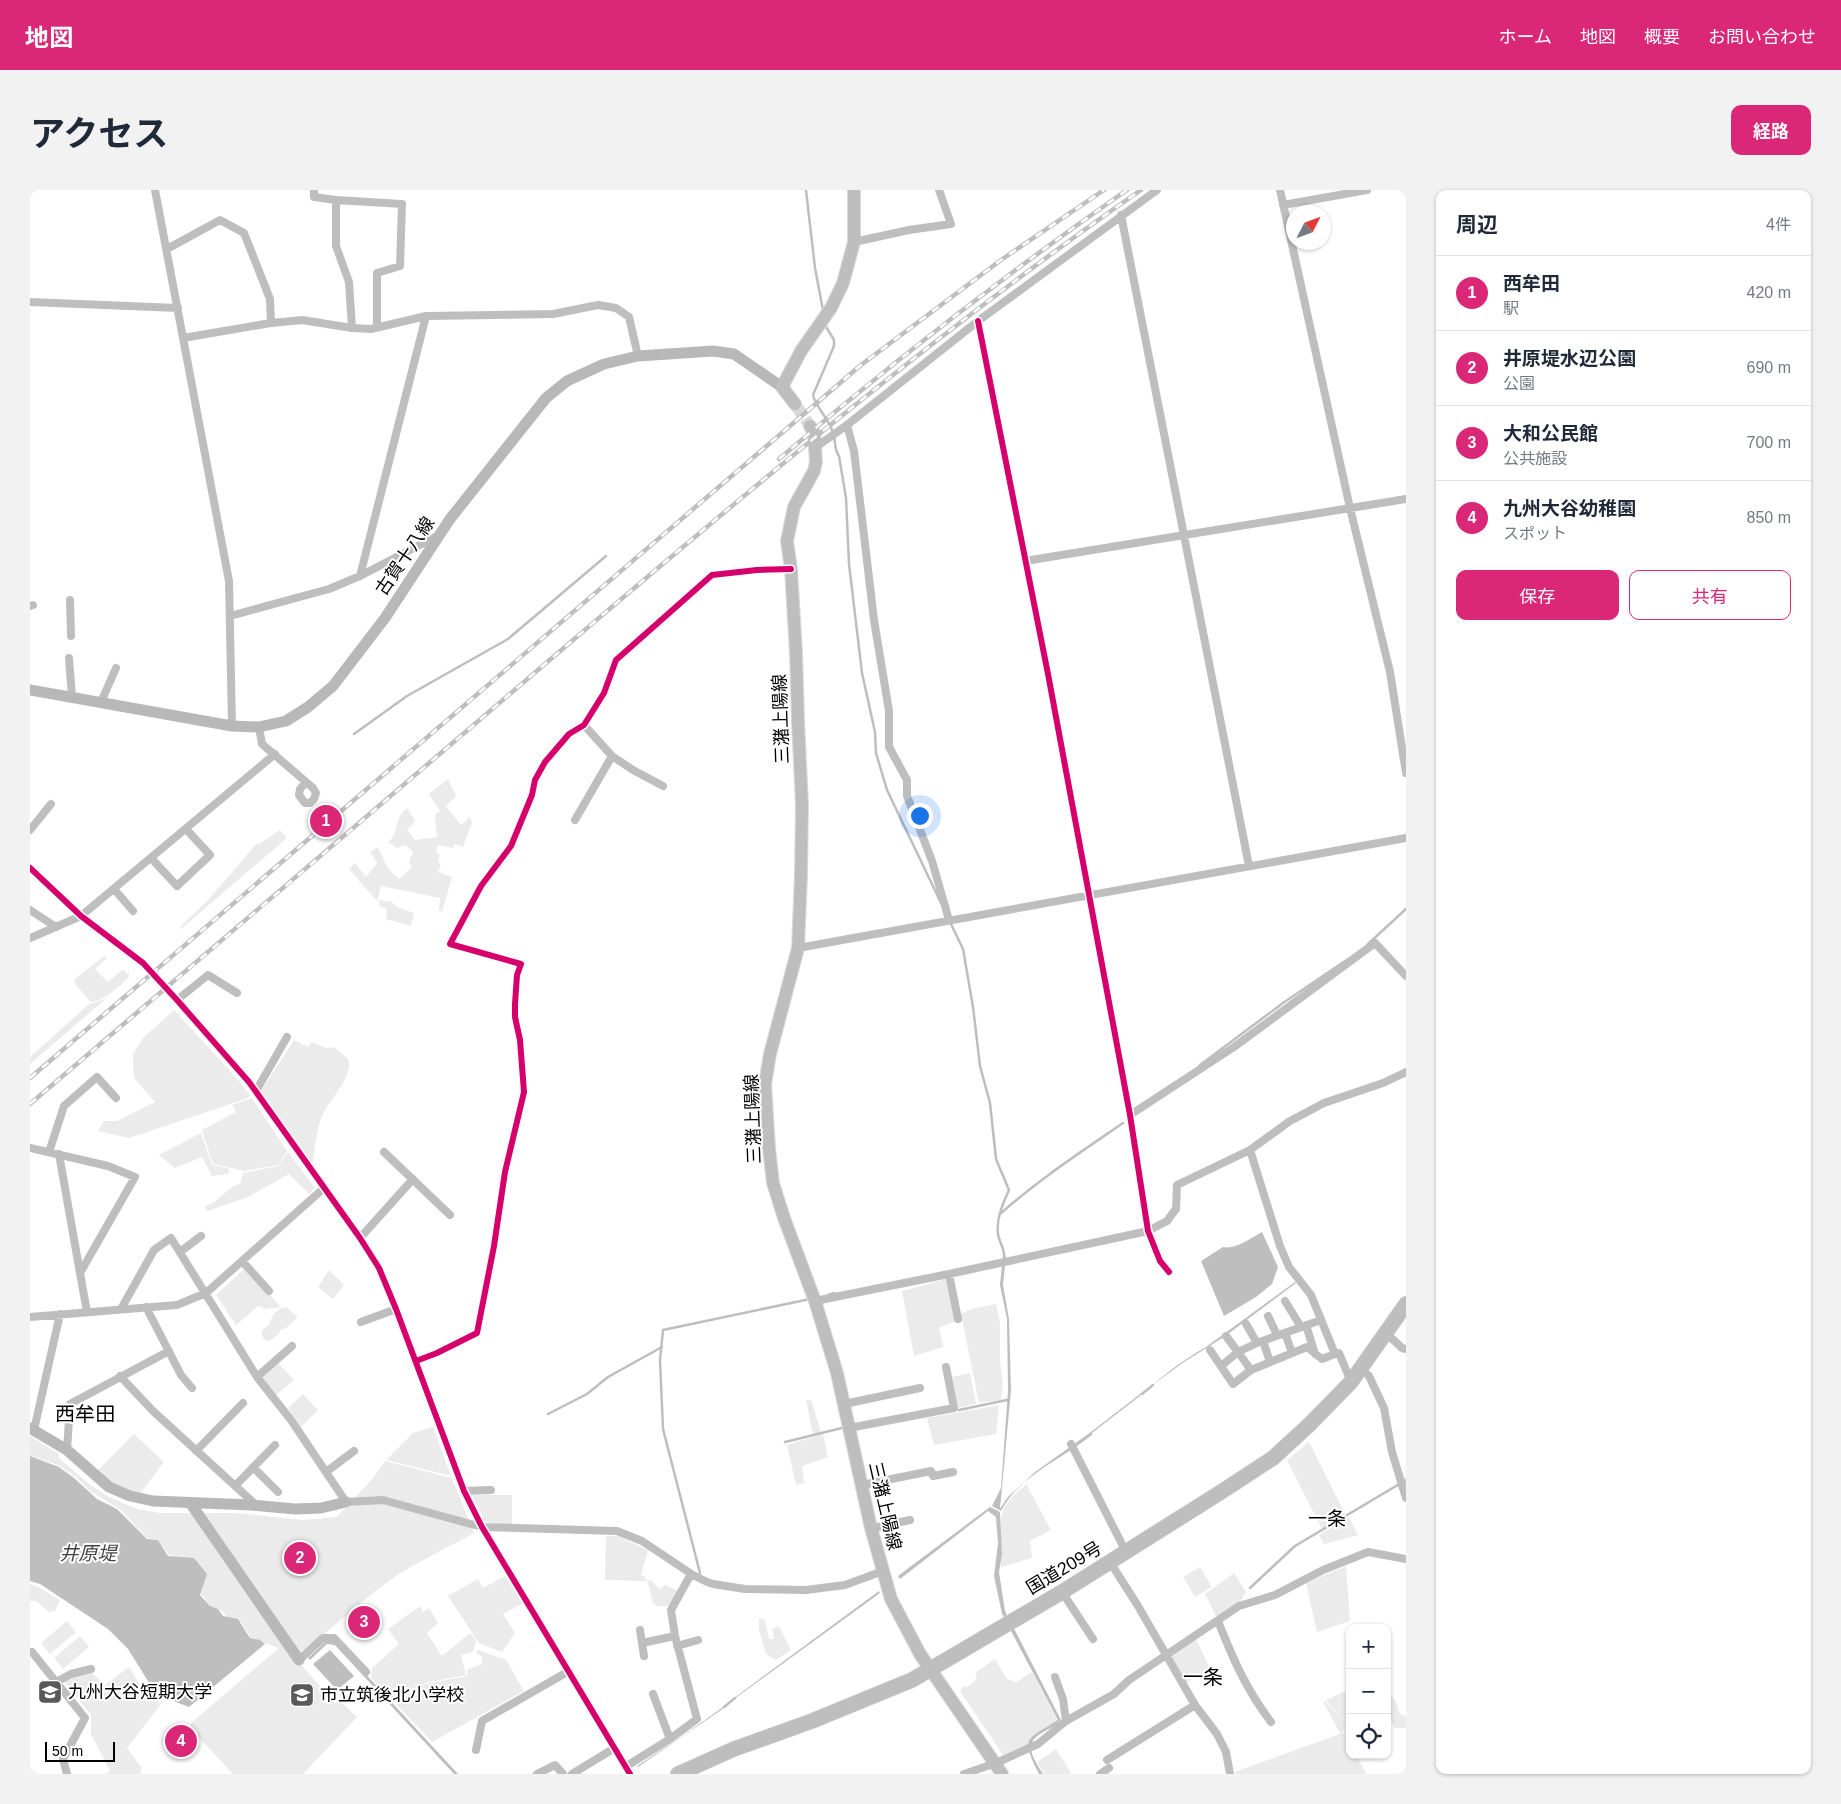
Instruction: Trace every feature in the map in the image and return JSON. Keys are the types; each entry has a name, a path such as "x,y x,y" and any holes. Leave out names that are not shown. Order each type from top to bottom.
{"highway":[{"name":"国道209号","path":"678,1774 734,1749 812,1721 912,1680 957,1655 1110,1562 1125,1550 1273,1458 1351,1382 1406,1304"}],"main road":[{"path":"795,404 782,387 797,357 837,299 854,242 856,192"},
{"name":"古賀十八線","path":"30,690 232,726 258,727 286,721 308,708 333,686 385,618 439,535 546,398 567,381 585,371 604,364 638,356 713,351 734,354 782,387"},
{"name":"三潴上陽線","path":"810,426 814,433 816,462 814,471 794,507 787,541 791,569 796,653 802,805 798,948 770,1054 766,1084 774,1183 784,1218 815,1301 837,1373 871,1528 892,1599 912,1640 999,1768"},
{"path":"32,1429 67,1450 108,1487 153,1501 191,1504 256,1505 295,1509 321,1508 346,1502"},
{"path":"191,1504 300,1660"}],"street":[{"path":"155,190 229,580 232,726"},
{"path":"314,190 314,197 402,204 400,266 377,272 377,327"},
{"path":"854,242 909,230 951,224 939,190"},
{"path":"816,447 847,425 978,322 1157,190"},
{"path":"1280,190 1350,508 1390,672 1406,773"},
{"path":"1283,205 1367,190"},
{"path":"336,200 336,246 349,282 352,328"},
{"path":"1121,215 1249,866"},
{"path":"166,249 220,220 244,232 270,299 271,323"},
{"path":"30,302 178,308"},
{"path":"183,338 271,323 302,320 352,328 377,327 426,316 553,314 598,304 616,308 629,317 638,356"},
{"path":"360,576 426,316"},
{"path":"978,322 1048,674 1130,1115 1148,1231 1160,1261 1169,1272"},
{"path":"847,425 854,451 874,620 889,711 889,748 907,780 907,796 932,861 949,920"},
{"path":"1025,561 1406,499"},
{"path":"230,616 329,589 360,576 439,535"},
{"path":"416,1361 477,1333 494,1246 505,1172 524,1092 520,1040 515,1017 517,975 521,964 450,944 480,886 512,846 532,795 535,780 544,762 569,734 584,725 604,693 616,660 712,575 757,570 791,569"},
{"path":"70,600 71,636"},
{"path":"69,658 72,697"},
{"path":"102,702 116,668"},
{"path":"584,725 612,756 663,786"},
{"path":"258,727 262,744 306,782"},
{"path":"30,938 81,916 275,754"},
{"path":"575,820 612,756"},
{"path":"30,830 51,804"},
{"path":"151,858 177,886 210,855 186,829"},
{"path":"798,948 1406,838"},
{"path":"30,868 81,916 143,963 177,1000 256,1091 360,1238 379,1268 464,1491 482,1527 627,1770 697,1719 674,1636 671,1610 691,1574"},
{"path":"114,889 133,911"},
{"path":"30,910 56,926"},
{"path":"1130,1115 1234,1047 1376,942 1406,976"},
{"path":"177,1000 208,975 237,993"},
{"path":"256,1091 288,1037"},
{"path":"815,1301 1148,1231 1167,1221 1176,1209 1177,1185 1250,1150 1290,1121 1324,1104 1383,1083 1406,1072"},
{"path":"49,1152 64,1106 97,1077 116,1098"},
{"path":"56,1102 64,1106"},
{"path":"30,1148 108,1166 135,1177 80,1272"},
{"path":"1250,1150 1280,1246 1289,1266 1311,1295 1335,1354"},
{"path":"384,1152 450,1215"},
{"path":"59,1154 87,1312"},
{"path":"360,1238 413,1179"},
{"path":"30,1317 177,1305 206,1293 324,1188"},
{"path":"180,1252 201,1236"},
{"path":"121,1309 154,1250 171,1238 257,1377 291,1420 346,1502 383,1500 482,1527 618,1531 642,1541 691,1574 713,1584 746,1589 806,1590 845,1585 883,1571"},
{"path":"242,1261 269,1291"},
{"path":"949,1274 958,1319"},
{"path":"1286,1301 1304,1326 1316,1354"},
{"path":"146,1308 181,1375 192,1388"},
{"path":"361,1322 396,1309"},
{"path":"32,1429 60,1314"},
{"path":"1268,1316 1292,1354"},
{"path":"1221,1366 1238,1352 1321,1320"},
{"path":"1246,1324 1260,1342 1270,1362"},
{"path":"1385,1332 1402,1348 1406,1348"},
{"path":"1226,1336 1250,1370"},
{"path":"257,1377 292,1346"},
{"path":"1210,1350 1233,1384 1250,1370 1307,1347 1322,1359 1339,1353 1351,1382"},
{"path":"67,1450 70,1404 169,1351"},
{"path":"849,1428 954,1408 946,1367"},
{"path":"1361,1368 1369,1376 1384,1408 1392,1452 1406,1498"},
{"path":"120,1376 152,1411 256,1505"},
{"path":"844,1404 920,1388"},
{"path":"196,1450 243,1403"},
{"path":"907,1407 909,1416"},
{"path":"1071,1444 1125,1550"},
{"path":"236,1486 275,1445"},
{"path":"326,1472 354,1451"},
{"path":"253,1467 278,1492"},
{"path":"862,1485 931,1472 933,1480 953,1472"},
{"path":"464,1491 491,1490"},
{"path":"878,1527 910,1520"},
{"path":"964,1774 999,1768 1038,1744 1066,1721 1114,1694 1129,1680 1239,1606 1275,1595 1323,1570 1368,1552 1406,1559"},
{"path":"1110,1562 1138,1606 1195,1705 1217,1734 1226,1752 1230,1774"},
{"path":"1066,1598 1093,1639"},
{"path":"1218,1621 1238,1670 1254,1699 1271,1722"},
{"path":"640,1630 644,1656"},
{"path":"642,1643 674,1636"},
{"path":"300,1660 323,1638 334,1638 366,1672"},
{"path":"678,1646 698,1640"},
{"path":"32,1652 85,1718 63,1759 68,1774"},
{"path":"56,1682 71,1674 91,1670"},
{"path":"476,1750 482,1721 569,1671"},
{"path":"1055,1677 1063,1699 1066,1721"},
{"path":"652,1694 670,1739"},
{"path":"1100,1774 1108,1764 1195,1705"},
{"path":"572,1774 613,1748"},
{"path":"537,1774 555,1765 562,1774"}],"shaded area":[{"path":"448,779 456,796 446,806 461,825 470,817 472,823 463,847 455,844 453,848 438,845 436,853 440,855 438,862 441,865 438,872 452,877 442,912 439,910 440,898 381,886 377,901 349,869 355,863 366,877 377,863 370,852 378,847 387,867 399,879 412,867 409,862 413,852 406,845 397,848 388,842 394,834 402,812 407,808 415,821 407,830 415,840 437,837 435,815 440,811 429,794"},
{"path":"280,830 287,838 181,929 180,927 209,899 257,843 259,844"},
{"path":"379,900 392,902 397,907 414,913 411,926 386,919 387,909 379,906"},
{"path":"104,956 107,958 95,969 108,982 123,969 130,976 107,996 91,1002 75,984 75,979"},
{"path":"107,998 30,1064 30,1057 88,1005"},
{"path":"174,1010 250,1095 248,1098 129,1138 98,1131 104,1121 117,1121 155,1102 134,1078 133,1054 143,1038"},
{"path":"294,1040 308,1047 312,1042 326,1048 334,1047 349,1060 347,1075 322,1116 312,1166 261,1091"},
{"path":"252,1098 287,1151 278,1165 244,1171 213,1164 202,1130 236,1112 232,1105"},
{"path":"201,1133 212,1165 230,1169 228,1174 212,1176 202,1157 175,1168 159,1155"},
{"path":"288,1152 315,1188 309,1194 289,1174 248,1197 207,1211 205,1206 240,1184 243,1173 278,1166"},
{"path":"245,1268 281,1307 265,1309 258,1306 236,1325 216,1295"},
{"path":"329,1270 344,1285 333,1299 318,1287"},
{"path":"947,1279 956,1321 939,1328 943,1347 914,1356 902,1291"},
{"path":"996,1304 1000,1323 1000,1361 1003,1383 1001,1400 979,1403 961,1314 971,1309"},
{"path":"286,1307 298,1317 269,1341 264,1340 262,1330 269,1325 277,1311"},
{"path":"278,1363 294,1380 275,1396 262,1379"},
{"path":"970,1373 976,1404 958,1408 952,1377"},
{"path":"303,1394 318,1410 301,1427 288,1408"},
{"path":"806,1400 811,1400 821,1432 813,1434"},
{"path":"999,1405 996,1434 934,1445 927,1418"},
{"path":"433,1427 451,1476 386,1460 413,1433"},
{"path":"134,1434 164,1462 139,1495 112,1483 97,1471"},
{"path":"823,1434 828,1457 802,1466 804,1483 796,1485 787,1445"},
{"path":"30,1436 58,1453 59,1458 89,1484 107,1496 137,1509 160,1513 237,1513 303,1520 337,1517 373,1478 385,1461 452,1478 474,1533 393,1578 299,1653 289,1651 335,1703 340,1701 357,1717 303,1774 233,1774 191,1729 191,1723 279,1648 251,1638 241,1621 228,1618 221,1610 214,1611 201,1594 185,1591 170,1569 173,1555 169,1555 158,1540 147,1538 121,1510 90,1491 76,1477 60,1466 30,1455"},
{"path":"1309,1442 1345,1514 1322,1529 1287,1460"},
{"path":"1026,1484 1051,1530 1030,1541 1032,1558 1001,1567 1002,1514 1009,1501"},
{"path":"472,1495 512,1495 512,1525 485,1522"},
{"path":"1349,1517 1358,1535 1324,1544 1319,1535"},
{"path":"606,1536 618,1536 648,1550 641,1575 645,1577 646,1581 605,1580"},
{"path":"1346,1566 1350,1621 1317,1632 1306,1583"},
{"path":"1200,1567 1212,1587 1195,1597 1183,1577"},
{"path":"1234,1573 1246,1592 1240,1602 1217,1618 1205,1594"},
{"path":"505,1576 523,1603 503,1614 515,1633 502,1652 479,1643 448,1596 478,1579 483,1588"},
{"path":"647,1580 651,1580 659,1589 665,1585 678,1591 668,1606 657,1606 653,1603"},
{"path":"30,1584 60,1600 55,1611 49,1612 36,1601 30,1601"},
{"path":"420,1606 423,1612 429,1608 438,1623 427,1633 442,1656 470,1633 476,1640 473,1652 461,1655 466,1675 420,1684 394,1703 371,1678 372,1668 399,1644 388,1629"},
{"path":"759,1618 765,1620 769,1639 774,1639 772,1629 779,1626 791,1650 776,1660 766,1654 759,1630"},
{"path":"67,1621 76,1632 50,1654 41,1643"},
{"path":"80,1636 89,1647 63,1669 54,1658"},
{"path":"1196,1639 1211,1671 1184,1683 1171,1660 1171,1655"},
{"path":"478,1650 506,1660 524,1691 432,1742 396,1704 421,1685 467,1676 467,1670 482,1664 482,1657 476,1653"},
{"path":"995,1659 1007,1679 1016,1682 1032,1672 1058,1721 1033,1736 1027,1746 1003,1755 960,1691 964,1686 967,1687 977,1679 975,1673"},
{"path":"129,1667 141,1687 161,1704 127,1748 142,1768 140,1774 106,1774 110,1771 91,1734 91,1715 64,1681 72,1675 92,1673 105,1685"},
{"path":"1346,1691 1346,1759 1358,1759 1366,1774 1235,1774 1235,1772 1345,1732 1343,1729 1343,1732 1340,1733 1323,1702 1325,1701 1344,1721 1326,1700"},
{"path":"1395,1699 1400,1714 1406,1716 1406,1728 1394,1728 1391,1720 1391,1701"},
{"path":"1056,1749 1071,1773 1044,1774 1037,1762"}],"water":[{"path":"1262,1232 1278,1267 1272,1284 1256,1297 1224,1316 1201,1261 1223,1247 1233,1247"},
{"path":"1003,1256 1006,1256 1003,1285 1009,1319 1011,1390 1000,1509 1007,1498 1035,1472 1145,1392 1080,1444 1030,1477 1009,1498 1001,1511 992,1506 1001,1488 1008,1391 1007,1319 1000,1285"},
{"path":"1295,1282 1224,1337 1184,1362 1151,1386 1178,1365 1206,1347"},
{"name":"井原堤","path":"30,1456 59,1467 97,1499 117,1509 147,1539 158,1540 168,1556 194,1558 207,1574 200,1595 210,1606 218,1609 223,1616 238,1619 250,1638 260,1640 265,1644 189,1707 176,1702 151,1686 128,1649 108,1629 40,1584 30,1581"},
{"path":"990,1507 1000,1512 1002,1555 999,1572 1005,1611 1061,1720 1033,1740 1031,1745 1033,1756 1043,1774 1039,1774 1029,1753 1029,1741 1033,1736 1058,1720 1002,1614 994,1576 998,1543 996,1517 988,1511 900,1579 898,1576"},
{"path":"879,1591 880,1593 734,1699 734,1698"},
{"path":"325,1642 336,1642 458,1774 454,1774 335,1645 327,1644 310,1660 308,1658"},
{"path":"330,1650 354,1676 337,1690 313,1664"},
{"path":"727,1706 638,1767 637,1766 677,1740"}],"waterway":[{"path":"806,190 815,268 823,310"},
{"path":"825,325 834,340 834,346 813,395 829,423 839,456 846,498 849,564 862,673 875,732 876,753 887,790 941,903"},
{"path":"354,734 407,696 508,639 606,556"},
{"path":"1368,944 1406,909"},
{"path":"950,922 963,949 973,1007 980,1066 990,1103 996,1159 1009,1190 1000,1211 998,1222 999,1240 1004,1251 1004,1257"},
{"path":"1200,1065 1283,1003 1348,959"},
{"path":"1000,1214 1045,1178 1123,1123"},
{"path":"828,1295 834,1293"},
{"path":"700,1573 663,1429 660,1360 663,1330 810,1299"},
{"path":"548,1414 587,1394 608,1377 662,1347"},
{"path":"1142,1394 1153,1385"},
{"path":"959,1410 1007,1400"},
{"path":"785,1442 842,1428"},
{"path":"1250,1588 1295,1546 1406,1480"},
{"path":"724,1707 735,1698"}],"tunnel":[{"path":"795,404 810,426"}],"railway":[{"path":"30,1078 861,365 1001,260 1104,190"},
{"path":"779,459 949,320 1127,190"},
{"path":"30,1104 768,476 914,358 1064,244 1141,190"}],"cycle path":[{"path":"978,321 1048,674 1130,1115 1148,1231 1160,1261 1169,1272"},
{"path":"416,1361 477,1333 494,1246 505,1172 524,1092 520,1040 515,1017 517,975 521,964 450,944 481,886 511,846 532,795 535,780 545,762 569,734 584,725 604,693 616,660 712,575 757,570 791,569"},
{"path":"30,868 81,916 143,963 177,1000 249,1082 360,1238 379,1268 464,1491 482,1527 630,1774"}],"place":[{"name":"西牟田","path":"326,821"},
{"name":"井原堤水辺公園","path":"300,1558"},
{"name":"大和公民館","path":"364,1622"},
{"name":"九州大谷短期大学","path":"50,1692"},
{"name":"市立筑後北小学校","path":"302,1695"},
{"name":"九州大谷幼稚園","path":"181,1741"}],"district":[{"name":"西牟田","path":"85,1414"},
{"name":"一条","path":"1327,1518"},
{"name":"一条","path":"1203,1677"}]}
